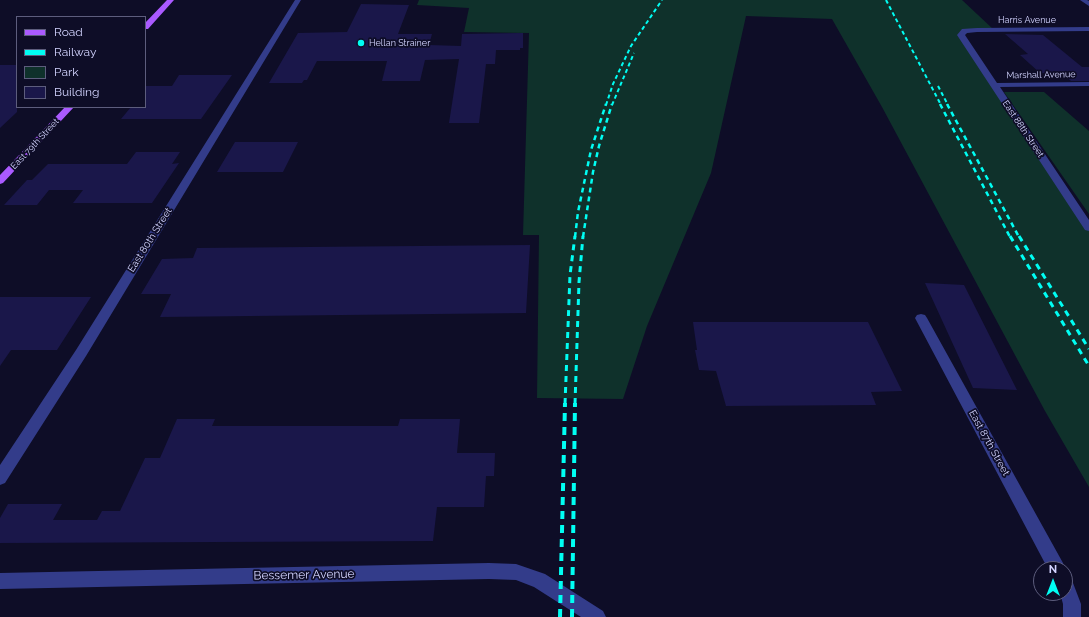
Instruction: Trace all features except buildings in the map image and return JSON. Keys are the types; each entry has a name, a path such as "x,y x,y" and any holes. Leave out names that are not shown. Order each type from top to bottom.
{"main road":[{"path":"146,26 171,0"},
{"name":"East 79th Street","path":"0,181 69,108"}],"street":[{"name":"East 80th Street","path":"0,478 81,353 298,0"},
{"path":"1083,0 1089,4"},
{"name":"Harris Avenue","path":"965,31 1089,29"},
{"name":"East 88th Street","path":"965,31 961,35 1089,228"},
{"name":"Marshall Avenue","path":"993,85 1089,84"},
{"name":"East 87th Street","path":"921,318 1053,561"},
{"name":"Bessemer Avenue","path":"0,581 489,571 516,572 539,580 597,617"},
{"path":"1071,601 1072,617"}],"green space":[{"path":"419,0 962,0 993,29 977,30 961,35 1089,228 1089,487 1045,411 882,107 832,19 746,16 711,173 647,326 623,399 537,398 539,235 523,235 529,33 464,32 469,8 417,5"},
{"path":"1004,92 1044,92 1089,131 1089,214"}],"railway":[{"path":"606,105 613,84 631,46 662,0"},
{"path":"886,0 941,105"},
{"path":"612,105 634,53"},
{"path":"938,86 948,105"},
{"path":"575,237 578,212 591,150 606,104"},
{"path":"583,237 593,172 599,146 612,104"},
{"path":"940,104 1010,237"},
{"path":"947,104 1019,237"},
{"path":"565,404 570,275 575,236"},
{"path":"575,404 579,282 583,236"},
{"path":"1010,236 1089,366"},
{"path":"1019,236 1089,349"},
{"path":"560,617 565,403"},
{"path":"572,617 575,403"}],"place":[{"name":"Hellan Strainer","path":"361,43"}]}
